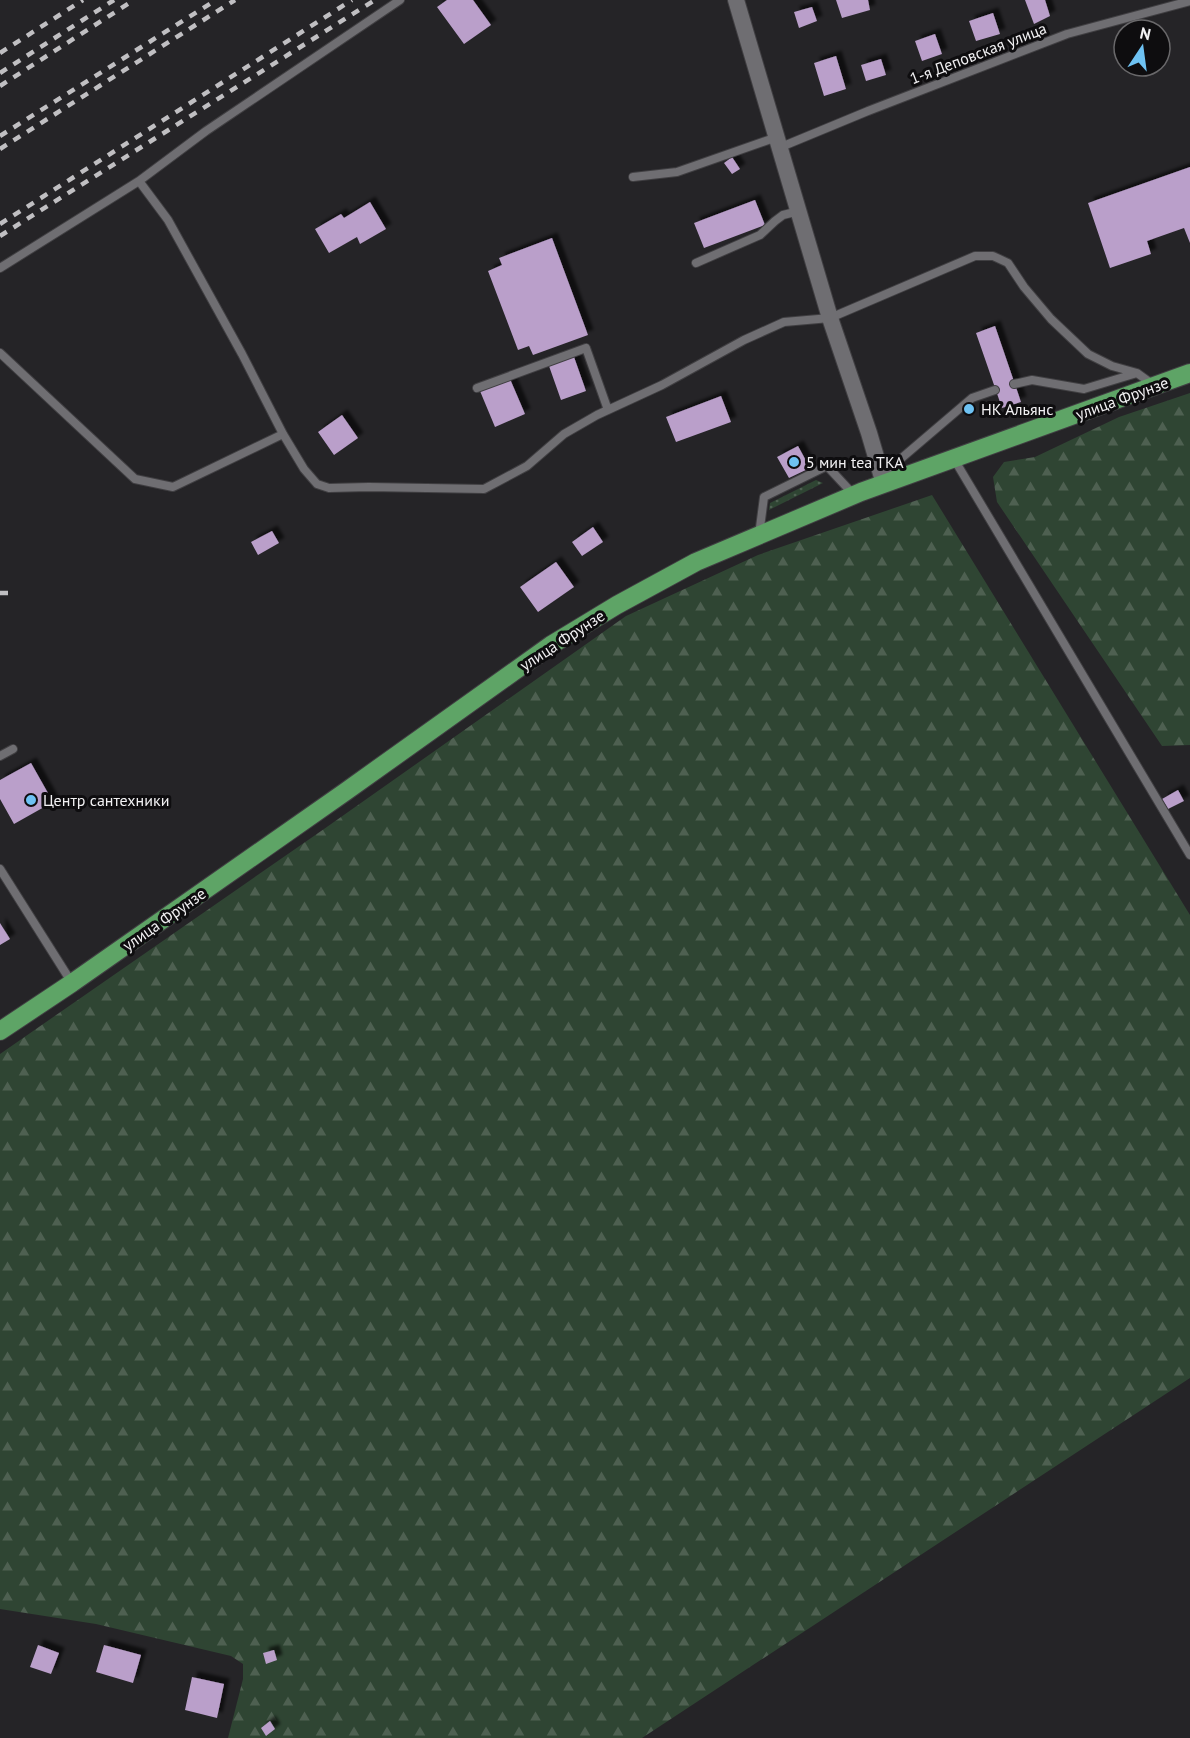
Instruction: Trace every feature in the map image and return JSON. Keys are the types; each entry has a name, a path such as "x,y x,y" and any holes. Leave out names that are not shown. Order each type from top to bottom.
{"main road":[{"name":"улица Фрунзе","path":"0,1030 72,983 551,645 617,605 696,562 854,495 1190,373"}],"street":[{"path":"736,0 830,318 884,484"}],"lane":[{"path":"0,268 139,181 206,131 400,0"},
{"name":"1-я Деповская улица","path":"633,177 677,172 779,142 868,111 1067,34 1190,1"},
{"path":"139,181 168,220 304,470 317,484 329,488 484,489 527,466 564,434 662,385 744,340 784,322 830,318 975,256 993,256 1008,263 1024,287 1051,319 1088,354 1112,366 1137,373 1155,386"},
{"path":"696,262 760,235 774,220 799,211"},
{"path":"477,388 586,348 608,410"},
{"path":"0,353 135,479 173,487 283,434"},
{"path":"1014,384 1032,380 1084,389 1137,373"},
{"path":"884,484 897,462 972,398 995,390"},
{"path":"954,459 1190,855"},
{"path":"759,535 764,497 827,466 854,495"},
{"path":"0,756 13,749"},
{"path":"0,869 72,983"}],"green space":[{"path":"1190,393 1190,745 1162,746 997,502 993,477 1004,462 1035,457 1119,417"},
{"path":"816,480 823,483 769,510 770,503"},
{"path":"932,495 1190,915 1190,1378 642,1738 228,1738 243,1679 243,1664 231,1656 96,1624 0,1609 0,1054 626,616 758,555"}],"building":[{"path":"447,0 473,0 491,25 464,44 437,7"},
{"path":"836,0 868,0 870,10 842,18"},
{"path":"1025,0 1045,0 1050,16 1034,24"},
{"path":"812,7 817,21 799,28 794,12"},
{"path":"993,13 1000,34 976,41 969,21"},
{"path":"935,34 942,54 922,61 915,41"},
{"path":"836,56 846,89 824,96 814,63"},
{"path":"881,59 886,75 866,81 861,65"},
{"path":"732,157 740,169 732,174 724,163"},
{"path":"1190,167 1190,243 1184,228 1147,241 1151,254 1110,268 1088,203"},
{"path":"755,200 765,225 704,248 694,223"},
{"path":"370,202 386,229 360,244 357,237 329,253 315,229 341,214 344,218"},
{"path":"552,238 588,335 533,355 529,346 518,350 488,271 502,265 499,258"},
{"path":"995,326 1021,402 1002,408 976,333"},
{"path":"574,357 586,391 561,400 549,366"},
{"path":"510,379 525,414 495,427 480,391"},
{"path":"721,396 731,422 676,442 666,417"},
{"path":"342,415 358,438 334,455 318,432"},
{"name":"5 мин tea TKA","path":"798,446 810,468 789,478 777,457"},
{"path":"593,527 603,542 582,556 572,542"},
{"path":"272,531 279,543 258,555 251,542"},
{"path":"556,562 574,587 538,612 520,587"},
{"path":"31,763 53,802 14,824 0,799 0,780"},
{"path":"1178,790 1184,801 1168,809 1162,799"},
{"path":"0,923 10,939 0,945"},
{"path":"38,1645 59,1653 51,1674 30,1667"},
{"path":"104,1645 141,1655 133,1683 96,1672"},
{"path":"274,1650 277,1660 266,1664 263,1653"},
{"path":"192,1677 224,1684 217,1718 185,1710"},
{"path":"270,1721 275,1729 266,1736 261,1728"}],"railway":[{"path":"0,53 83,0"},
{"path":"0,73 114,0"},
{"path":"0,86 134,0"},
{"path":"0,136 216,0"},
{"path":"0,149 235,0"},
{"path":"0,224 352,0"},
{"path":"0,236 375,0"},
{"path":"0,593 11,593"}],"place":[{"name":"НК Альянс","path":"969,409"},
{"name":"5 мин tea TKA","path":"794,462"},
{"name":"Центр сантехники","path":"31,800"}]}
